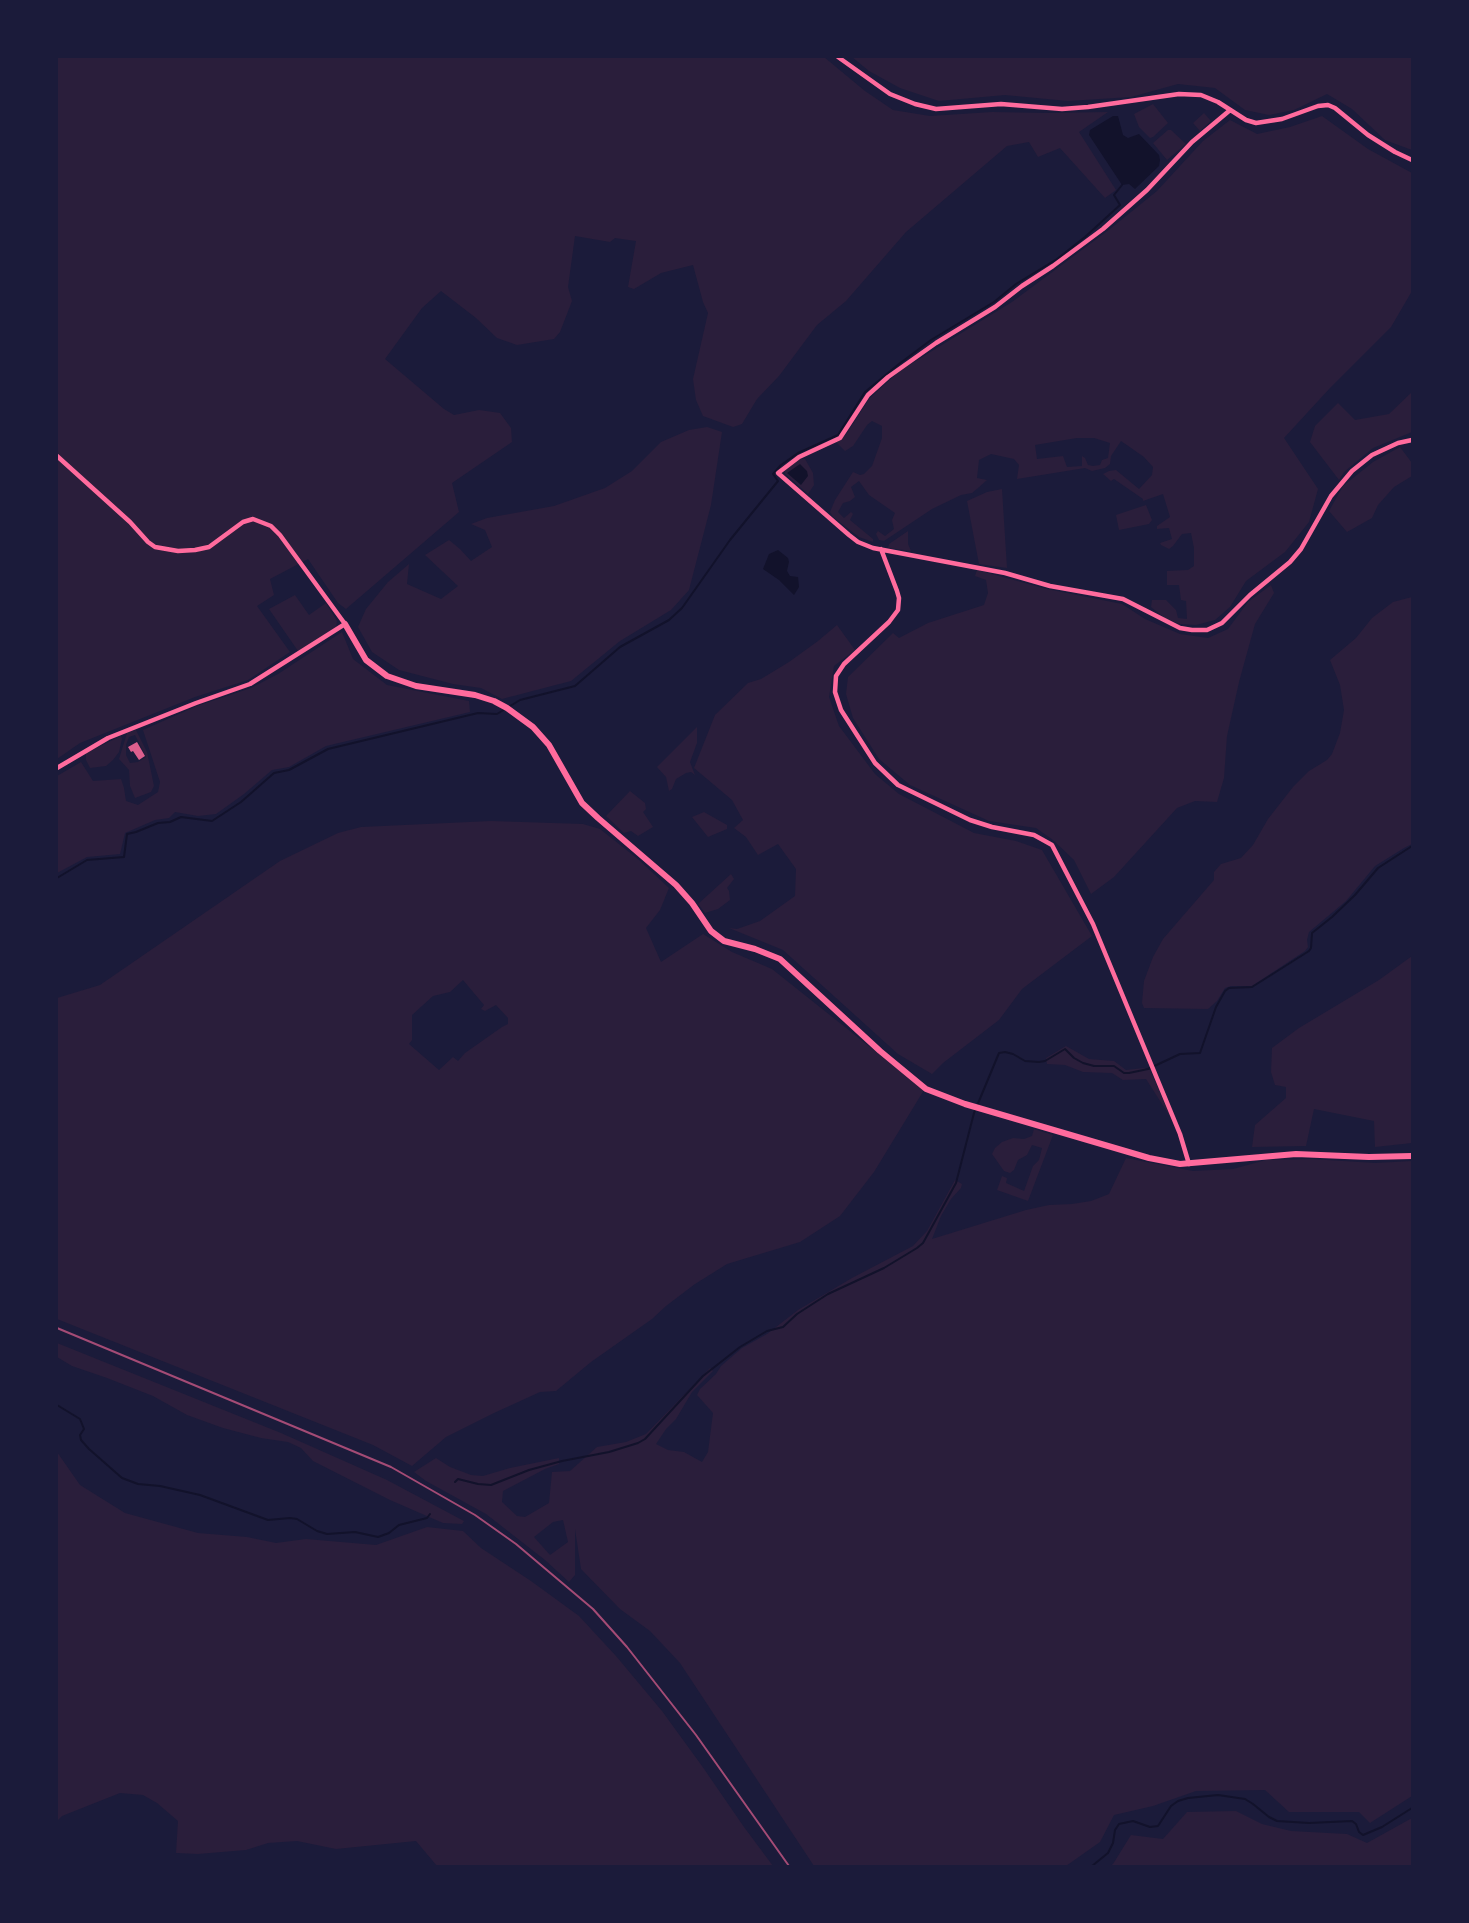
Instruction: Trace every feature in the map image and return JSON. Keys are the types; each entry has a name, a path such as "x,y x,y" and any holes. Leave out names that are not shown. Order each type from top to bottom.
{"street":[{"path":"838,57 890,94 936,109 1001,105 1062,109 1179,94 1201,95 1218,102 1246,120 1256,123 1282,119 1318,106 1328,105 1368,135 1412,160"},
{"path":"1229,111 1192,142 1147,190 1103,228 995,307 936,343 888,377 868,395 840,438 799,457 778,473 858,542 881,549 1005,573 1050,586 1123,599 1180,628 1207,630 1222,622 1290,562 1301,549 1331,496 1352,471 1372,455 1398,443 1412,440"},
{"path":"57,456 155,547 178,550 209,547 243,522 253,519 271,526 345,624 366,660 387,676 416,686 475,695 494,702 507,708 533,727 549,745 582,803 676,885 717,937 780,959 880,1051 926,1089 965,1104 1149,1158 1189,1164 1296,1154 1412,1156"},
{"path":"881,549 899,598 898,610 889,622 869,638 844,664 836,676 835,692 841,710 875,763 898,785 970,820 1034,836 1052,845 1094,924 1180,1134 1189,1164"},
{"path":"57,768 108,738 250,684 345,624"}],"shaded area":[{"path":"57,57 824,57 865,91 893,110 930,116 992,112 1108,112 1079,132 1116,190 1105,198 1060,148 1038,157 1029,142 1007,146 906,232 846,301 817,325 779,376 757,399 742,424 733,427 703,416 696,400 693,379 708,313 693,265 661,273 634,289 628,287 636,241 615,238 610,242 575,236 568,287 572,301 560,332 554,339 517,345 497,338 476,318 441,291 422,308 385,359 454,415 479,410 500,413 511,428 512,442 452,483 459,512 346,609 338,603 308,559 270,579 274,595 257,606 290,652 248,680 195,697 80,743 57,759"},
{"path":"852,57 1412,57 1412,150 1385,140 1352,109 1327,94 1294,110 1269,115 1245,110 1215,88 1178,84 1131,97 1068,101 1005,95 939,101 900,88 869,71"},
{"path":"1153,104 1168,123 1150,138 1139,127 1134,114"},
{"path":"1204,113 1211,121 1200,131 1193,123"},
{"path":"1113,116 1118,116 1123,135 1128,138 1139,134 1159,155 1159,166 1135,189 1129,184 1122,185 1089,135 1090,130"},
{"path":"1322,116 1368,149 1412,173 1412,291 1391,327 1284,438 1318,489 1309,522 1285,552 1246,581 1230,607 1215,620 1196,625 1180,624 1166,619 1151,607 1152,600 1166,600 1176,610 1178,618 1187,619 1186,601 1181,600 1179,585 1167,585 1167,571 1188,570 1194,566 1194,548 1191,533 1182,534 1169,549 1161,545 1160,543 1172,539 1169,528 1157,529 1157,526 1170,517 1163,494 1143,501 1114,479 1111,481 1103,474 1116,470 1139,489 1152,475 1153,467 1144,457 1121,441 1111,456 1110,464 1105,468 1092,471 1085,468 1017,479 1019,465 1014,459 991,454 979,460 977,478 987,480 972,493 961,495 932,509 884,541 879,540 876,534 878,531 885,536 894,529 892,520 895,513 869,495 859,481 851,487 855,497 843,503 838,512 844,518 851,512 853,514 850,520 873,539 873,542 859,537 833,517 830,512 835,500 853,472 864,474 872,466 882,438 882,426 872,421 853,446 845,451 836,442 847,433 869,399 901,370 1012,302 1110,229 1157,191 1203,141 1230,120 1257,134 1290,127","holes":["1077,438 1094,438 1110,443 1108,458 1102,460 1100,465 1088,465 1082,456 1082,466 1067,467 1063,456 1037,459 1035,445"]},
{"path":"1171,130 1186,144 1167,160 1153,143"},
{"path":"1412,392 1412,432 1373,448 1344,472 1339,480 1310,442 1315,426 1338,403 1355,420 1389,414"},
{"path":"707,427 722,432 711,505 689,590 671,610 620,641 571,681 502,699 481,688 453,684 399,670 372,652 358,627 366,609 388,582 409,564 407,584 441,599 458,586 425,555 449,540 471,561 492,547 485,530 471,524 487,518 554,506 605,488 632,471 661,442 689,430"},
{"path":"1400,447 1412,463 1412,476 1394,487 1378,505 1372,518 1347,532 1329,511 1343,486 1373,462"},
{"path":"800,459 805,459 813,473 814,485 808,494 785,474 784,470"},
{"path":"800,464 807,471 808,476 801,485 787,473"},
{"path":"1002,489 1007,568 979,564 967,501 987,492"},
{"path":"1146,505 1152,520 1149,524 1119,530 1116,515"},
{"path":"908,531 908,544 911,551 888,548 889,544"},
{"path":"778,550 788,558 787,571 790,576 798,577 799,587 794,595 779,580 763,569 769,554"},
{"path":"977,570 1047,589 1122,604 1145,619 1180,634 1208,638 1228,629 1248,602 1271,585 1274,593 1255,624 1239,682 1227,736 1224,778 1217,802 1195,801 1177,808 1114,877 1091,894 1074,860 1053,840 1036,828 989,821 910,785 879,759 853,718 846,694 848,677 893,633 899,638 928,623 984,605 988,593 986,580 975,576"},
{"path":"295,595 309,615 326,603 337,621 336,627 298,651 269,609"},
{"path":"1412,597 1412,844 1375,866 1346,901 1309,932 1308,947 1305,951 1252,986 1225,988 1217,1001 1208,1009 1144,1008 1142,1003 1144,981 1163,939 1214,880 1214,872 1221,864 1241,858 1253,845 1268,819 1293,787 1309,771 1327,760 1332,754 1340,733 1344,710 1340,685 1330,660 1356,638 1372,618 1393,602"},
{"path":"837,625 855,650 834,666 829,697 839,726 875,774 899,794 974,833 1016,841 1042,850 1092,936 1022,989 999,1020 932,1074 898,1054 783,950 729,928 737,929 760,921 795,896 796,869 778,844 758,855 746,837 734,828 743,820 732,800 694,768 715,715 748,683 761,679 789,662"},
{"path":"342,632 353,659 387,685 469,701 470,712 326,746 289,767 272,770 216,814 198,816 175,812 169,818 155,820 125,833 120,854 87,857 57,873 57,776 81,762 93,781 121,779 126,801 138,805 158,792 160,782 143,730 197,706 251,688 278,674"},
{"path":"697,727 697,743 690,762 695,775 691,772 686,773 676,779 669,791 666,777 657,767"},
{"path":"136,730 147,752 154,786 151,792 135,798 130,786 129,770 119,759 127,733","holes":["135,735 146,757 138,762 130,763 126,755 129,737"]},
{"path":"121,736 119,752 113,760 106,766 90,768 86,760 86,753"},
{"path":"630,791 645,803 646,809 643,812 653,827 638,836 631,831 624,833 606,816"},
{"path":"704,812 727,825 727,829 708,837 692,817"},
{"path":"491,821 583,824 600,829 669,888 660,910 646,928 661,962 703,934 732,952 772,969 924,1090 874,1172 840,1216 800,1242 727,1264 695,1284 556,1391 540,1392 446,1437 412,1466 373,1445 57,1319 57,998 100,985 280,861 338,833 361,827","holes":["463,980 484,1005 481,1009 485,1011 496,1005 508,1018 508,1024 465,1053 458,1061 453,1057 439,1070 409,1044 412,1040 412,1015 433,996 450,992"]},
{"path":"731,874 734,879 727,888 730,900 718,909 705,913 698,904"},
{"path":"1412,956 1412,1143 1375,1147 1374,1121 1314,1109 1306,1146 1252,1147 1255,1125 1286,1098 1286,1087 1275,1085 1271,1072 1272,1048 1299,1028 1379,980"},
{"path":"1066,1046 1089,1059 1114,1061 1126,1070 1144,1068 1150,1070 1171,1118 1146,1079 1123,1080 1112,1073 1083,1072 1065,1065 1047,1064 1046,1058"},
{"path":"1034,1129 1053,1135 1028,1201 997,1190 1002,1176 1007,1178 1006,1183 1024,1191 1033,1166 1039,1160 1042,1148 1032,1145 1027,1155 1018,1160 1014,1170 1010,1173 1004,1171 992,1154 1002,1142 1032,1136"},
{"path":"1126,1158 1193,1171 1233,1169 1266,1160 1311,1159 1375,1163 1412,1161 1412,1796 1370,1823 1359,1812 1289,1812 1265,1790 1196,1791 1153,1806 1114,1815 1100,1842 1066,1866 814,1866 680,1663 650,1631 620,1609 581,1569 575,1529 575,1575 569,1582 545,1560 486,1514 414,1472 436,1458 450,1467 471,1475 483,1476 559,1458 559,1464 503,1491 502,1502 517,1516 525,1517 549,1503 552,1472 570,1471 597,1447 626,1442 646,1434 710,1368 713,1371 692,1392 676,1419 656,1444 668,1450 684,1452 702,1462 708,1452 713,1413 697,1395 700,1389 742,1348 767,1334 798,1310 913,1246 927,1231 955,1180 962,1184 961,1188 941,1216 932,1239 1026,1210 1091,1201 1109,1194","holes":["563,1520 568,1542 550,1555 534,1537 553,1522"]},
{"path":"57,1343 281,1433 387,1480 464,1521 462,1524 443,1523 390,1500 313,1461 301,1448 288,1442 223,1428 187,1415 153,1396 72,1366 57,1357"},
{"path":"57,1452 80,1485 125,1513 198,1533 247,1537 276,1543 306,1539 376,1545 427,1527 463,1531 481,1548 579,1616 662,1711 773,1866 437,1866 416,1841 336,1849 297,1841 268,1843 246,1850 198,1854 176,1853 178,1821 157,1803 143,1795 120,1793 62,1816 57,1821"},
{"path":"1236,1811 1262,1824 1291,1831 1347,1834 1367,1843 1412,1818 1412,1866 1110,1866 1131,1835 1163,1839 1187,1812"}],"building":[{"path":"137,742 145,756 139,760 128,747"}],"waterway":[{"path":"57,878 87,860 124,857 127,834 181,817 212,821 241,802 274,773 289,770 328,749 478,713 497,714 520,700 575,686 620,647 669,620 682,608 730,540 778,481 773,474 781,465 798,453 838,435 865,392 899,364 931,340 994,302 1016,284 1057,259 1085,237 1120,205 1114,195 1122,185"},
{"path":"455,1482 458,1479 491,1485 529,1470 609,1452 645,1439 703,1376 740,1347 767,1331 783,1327 797,1314 828,1294 884,1268 923,1243 956,1183 974,1113 999,1053 1005,1052 1025,1061 1039,1062 1065,1049 1083,1063 1094,1066 1114,1066 1124,1073 1148,1069 1180,1054 1200,1053 1216,1007 1225,991 1229,988 1252,987 1309,951 1312,933 1355,895 1378,868 1412,846"},
{"path":"57,1405 80,1419 84,1429 80,1435 81,1440 89,1449 122,1478 138,1484 160,1486 200,1495 268,1520 297,1519 327,1534 355,1532 378,1537 389,1533 399,1525 427,1518 430,1514"},
{"path":"1092,1866 1108,1853 1119,1824 1133,1821 1150,1827 1158,1826 1171,1806 1188,1798 1218,1795 1245,1799 1277,1821 1309,1823 1352,1821 1363,1835 1382,1827 1412,1808"}],"railway":[{"path":"57,1328 391,1467 475,1515 516,1544 593,1609 627,1647 696,1735 789,1866"}]}
